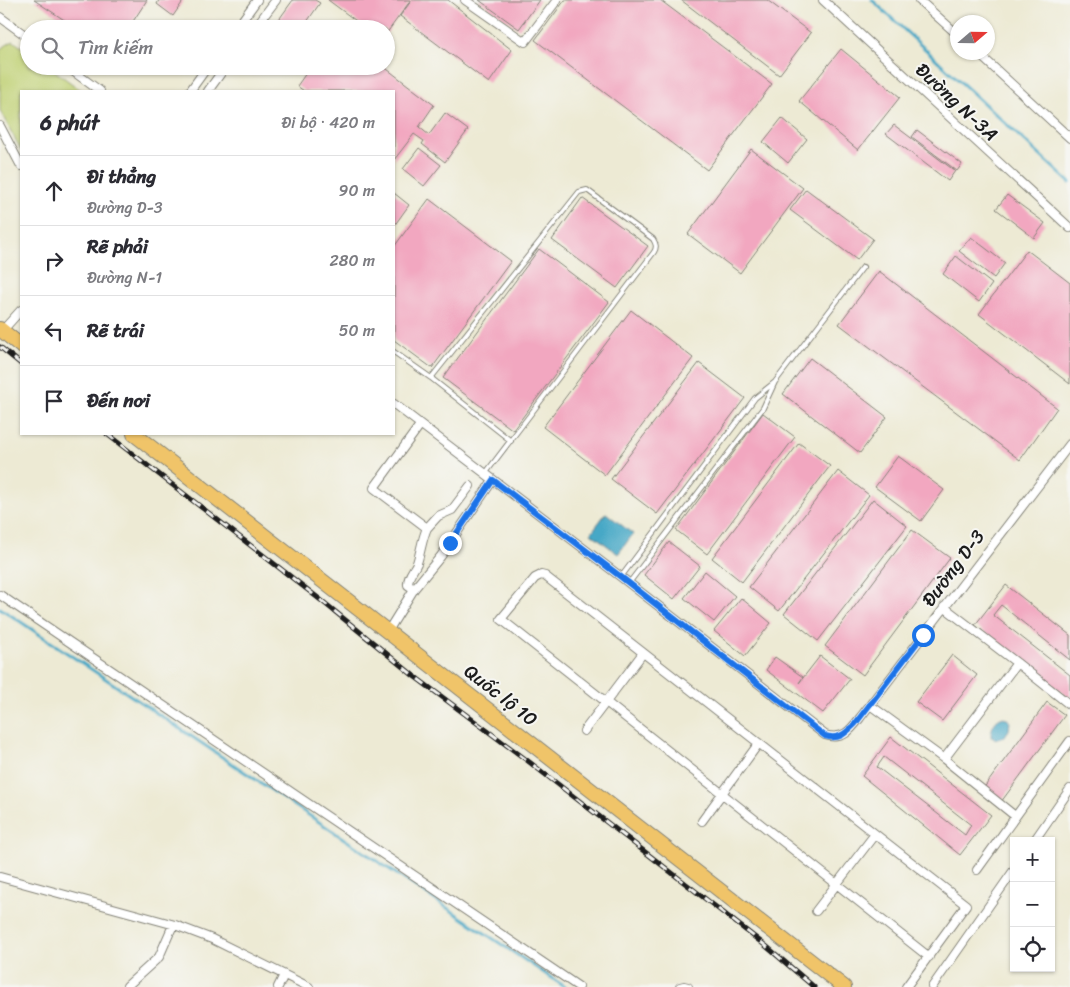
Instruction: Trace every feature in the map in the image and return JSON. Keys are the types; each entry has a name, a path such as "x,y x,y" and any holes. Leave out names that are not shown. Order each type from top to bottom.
{"highway":[{"path":"1,330 20,343"},
{"name":"Quốc lộ 10","path":"135,435 844,987"}],"street":[{"path":"243,20 257,0"},
{"path":"261,20 276,0"},
{"path":"465,0 525,42 557,0"},
{"name":"Đường N-3A","path":"823,0 1070,228"},
{"path":"919,0 950,28"},
{"path":"0,16 20,31"},
{"path":"985,60 1070,138"},
{"path":"78,75 99,90"},
{"path":"191,90 202,75"},
{"path":"209,90 220,75"},
{"path":"0,126 20,164"},
{"path":"1,330 20,311"},
{"name":"Đường D-3","path":"395,405 629,583 825,736 832,738 842,736 855,724 1070,444"},
{"path":"420,424 374,488 427,528"},
{"path":"388,631 414,589 441,556 493,480"},
{"path":"414,589 408,585 408,580 417,563 422,539 427,528 438,516 452,510 470,486"},
{"path":"906,987 929,957 966,905 543,575 535,578 501,619 929,957"},
{"path":"0,595 579,987"},
{"path":"944,607 1070,705"},
{"path":"584,731 643,653"},
{"path":"944,760 1017,663"},
{"path":"870,705 1015,816"},
{"path":"977,870 1070,741"},
{"path":"702,821 759,743"},
{"path":"1037,837 1070,789"},
{"path":"816,911 876,834"},
{"path":"932,987 1010,876"},
{"path":"0,877 173,925 212,939 309,987"},
{"path":"128,987 159,957 173,925"},
{"path":"278,987 284,975"},
{"path":"680,987 688,987"}],"lane":[{"path":"430,378 579,192 587,190 653,239 656,244 654,252 485,474"},
{"path":"629,583 763,408 775,382 864,267"},
{"path":"395,353 511,441"},
{"path":"621,577 755,398 775,382"}],"green space":[{"path":"13,41 20,46 20,75 60,75 81,90 20,90 20,148 0,111 0,49"}],"water":[{"path":"606,513 633,534 618,554 591,533"},
{"path":"1004,717 1010,721 1009,730 1004,737 996,739 991,737 994,724"}],"building":[{"path":"34,0 147,0 134,20 64,20"},
{"path":"159,0 184,0 173,16 157,4"},
{"path":"293,0 315,0 320,3 308,20 279,20"},
{"path":"328,0 411,0 395,22 395,20 355,20"},
{"path":"412,0 448,0 512,50 489,83 400,16"},
{"path":"479,0 540,0 519,29"},
{"path":"565,0 660,0 772,84 707,170 535,40"},
{"path":"681,0 767,0 811,33 779,75"},
{"path":"841,49 900,97 858,150 799,101"},
{"path":"305,75 395,75 434,105 419,127 429,135 445,113 468,130 445,162 422,144 424,141 414,134 395,159 395,90 303,90 297,86"},
{"path":"782,118 807,139 788,163 763,142"},
{"path":"894,125 955,171 948,181 886,134"},
{"path":"917,130 962,164 957,171 912,137"},
{"path":"419,148 441,165 424,186 403,169"},
{"path":"751,149 803,188 740,273 688,234"},
{"path":"806,189 873,239 857,260 790,210"},
{"path":"395,194 409,205 395,225"},
{"path":"1007,195 1045,223 1034,238 996,209"},
{"path":"582,198 648,246 617,288 552,240"},
{"path":"429,199 511,261 432,368 395,341 395,246"},
{"path":"971,237 1005,263 994,278 959,251"},
{"path":"539,249 609,302 513,430 443,378"},
{"path":"1027,250 1070,283 1070,384 979,314"},
{"path":"956,256 992,284 979,302 943,274"},
{"path":"879,271 1057,408 1020,460 839,324"},
{"path":"631,310 693,358 605,475 543,427"},
{"path":"810,358 887,417 860,453 783,394"},
{"path":"699,363 745,398 657,514 611,479"},
{"path":"763,413 795,437 707,554 676,530"},
{"path":"799,443 830,466 742,582 712,558"},
{"path":"898,456 944,490 921,521 875,487"},
{"path":"838,471 869,495 779,611 749,587"},
{"path":"873,499 907,526 818,641 784,614"},
{"path":"912,530 950,558 863,675 825,646"},
{"path":"669,542 700,566 674,599 644,575"},
{"path":"705,571 735,596 714,622 684,598"},
{"path":"1006,585 1070,635 1070,660 1001,605 993,615 1070,675 1070,699 975,625"},
{"path":"741,598 771,623 745,656 714,631"},
{"path":"952,655 977,675 942,721 916,702"},
{"path":"820,656 850,679 823,713 766,670 775,657 803,677 799,683"},
{"path":"1047,702 1065,715 1001,802 983,789"},
{"path":"891,737 991,815 960,855 862,776","holes":["884,757 971,825 965,835 877,767"]}],"waterway":[{"path":"872,0 1070,183"},
{"path":"0,608 565,987"}],"railway":[{"path":"0,347 20,363"},
{"path":"108,435 322,601 414,676 528,761 766,946 814,987"}],"route":[{"path":"450,543 493,480 825,736 832,738 842,736 855,724 923,635"}]}
